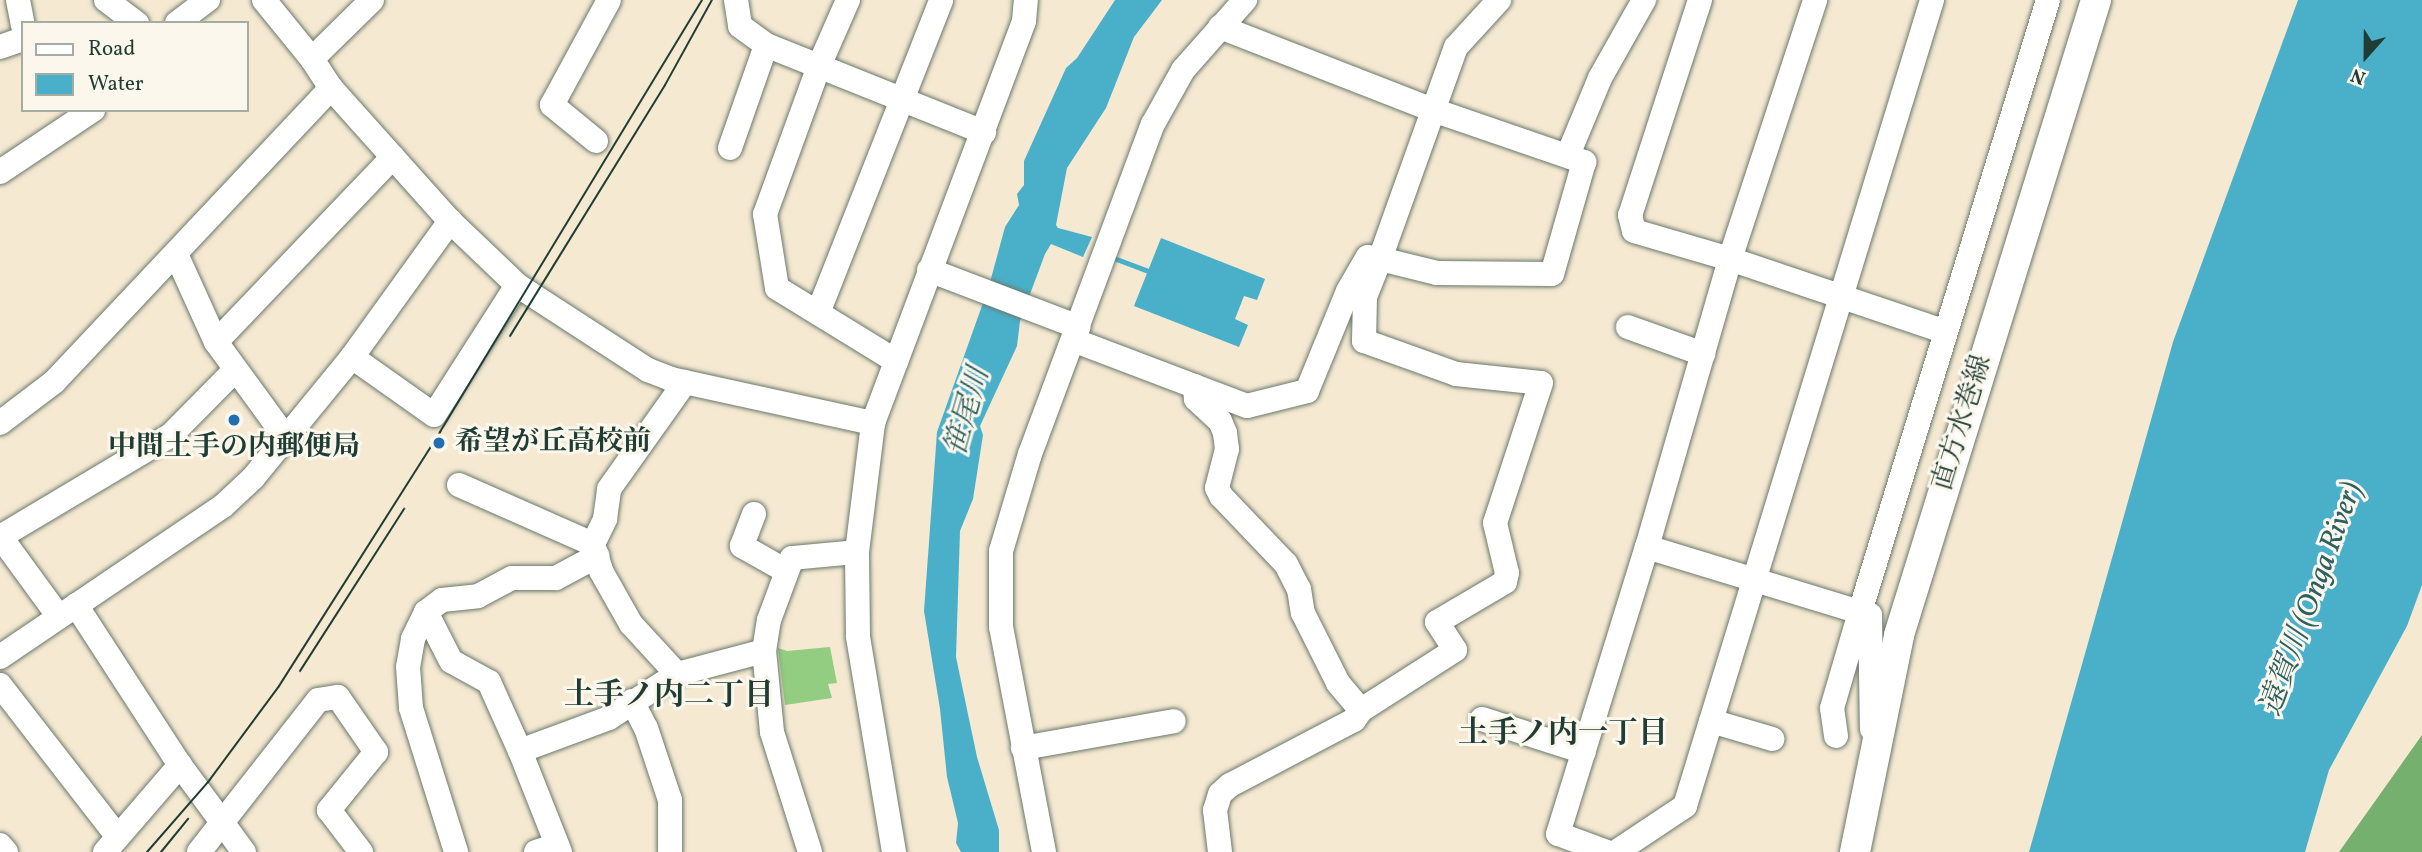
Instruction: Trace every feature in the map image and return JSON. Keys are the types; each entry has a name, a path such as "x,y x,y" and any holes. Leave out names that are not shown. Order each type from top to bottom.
{"main road":[{"name":"直方水巻線","path":"1855,852 1899,635 2096,0"}],"street":[{"path":"18,0 22,21"},
{"path":"106,0 134,21"},
{"path":"180,21 208,0"},
{"path":"264,0 313,59 331,88 450,221 517,285 648,370 685,382 873,423"},
{"path":"313,59 372,0"},
{"path":"596,141 552,106 609,0"},
{"path":"736,0 740,26 766,45 984,132"},
{"path":"848,0 820,66 765,214 777,288 896,361"},
{"path":"818,313 941,0"},
{"path":"1044,852 1001,627 1001,551 1070,328 1153,124 1183,69 1245,0"},
{"path":"1220,852 1216,810 1220,794 1230,785 1354,720 1361,710 1455,650 1437,622 1505,582 1507,573 1495,523 1541,383 1456,374 1364,341 1365,298 1436,111 1456,47 1499,0"},
{"path":"1568,155 1600,78 1644,0"},
{"path":"1700,0 1630,215 1634,231 1730,258 1839,298 1943,331"},
{"path":"1607,852 1558,834 1647,547 1730,258 1815,0"},
{"path":"1616,852 1685,806 1932,0"},
{"path":"1836,736 1832,708 2040,2"},
{"path":"894,852 858,636 857,552 873,423 896,361 935,272 1030,5"},
{"path":"935,272 1070,328 1195,386 1247,406 1307,391 1349,291 1368,257 1437,273 1552,274 1584,162 1436,111 1220,27"},
{"path":"0,47 21,40"},
{"path":"730,148 766,45"},
{"path":"0,423 54,382 176,254 211,212 331,88"},
{"path":"0,172 90,112"},
{"path":"216,342 393,157"},
{"path":"0,657 223,506 253,478 352,357 450,221"},
{"path":"176,254 216,342 286,438"},
{"path":"352,357 435,415 517,285"},
{"path":"1628,327 1703,354"},
{"path":"235,370 172,435 0,537 68,611 224,821 244,852"},
{"path":"677,674 631,624 601,571 595,550 605,519 609,489 685,382"},
{"path":"1195,386 1196,399 1220,421 1226,433 1227,449 1217,488 1286,564 1299,589 1303,613 1338,683 1361,710"},
{"path":"459,485 595,550"},
{"path":"754,514 742,546 786,571"},
{"path":"1647,547 1870,615 1873,769"},
{"path":"456,852 411,708 408,667 413,639 426,612 442,600 478,596 512,578 556,578 595,550"},
{"path":"810,852 772,732 764,651 769,620 792,558 857,552"},
{"path":"426,612 451,661 489,682 520,751 551,850"},
{"path":"520,751 609,718 677,674 764,651"},
{"path":"0,685 111,845 180,765"},
{"path":"199,852 318,700 338,697 376,752 329,810 361,852"},
{"path":"632,701 646,728 670,800 670,852"},
{"path":"1482,719 1584,752"},
{"path":"1023,748 1174,721"},
{"path":"1711,721 1772,739"},
{"path":"0,845 6,852"}],"green space":[{"path":"830,647 837,683 828,684 832,698 785,705 778,648 787,651"},
{"path":"2422,735 2422,852 2339,852"}],"water":[{"name":"笹尾川","path":"1115,0 1162,0 1134,37 1106,108 1067,168 1056,225 1058,228 1092,237 1083,257 1051,244 1045,254 1020,321 1017,346 980,426 983,435 973,499 960,531 956,657 977,757 999,830 999,852 961,852 956,843 958,823 947,777 940,709 924,611 937,432 989,286 1005,227 1019,205 1017,194 1024,185 1024,161 1066,68 1077,58"},
{"name":"遠賀川 (Onga River)","path":"2298,0 2422,0 2422,585 2407,626 2329,770 2305,852 2029,852 2173,342"},
{"path":"1161,238 1265,279 1257,300 1244,296 1235,319 1248,325 1239,347 1134,306"}],"waterway":[{"path":"1111,257 1151,272"}],"tram line":[{"path":"147,852 208,782 279,686 440,432 702,0"},
{"path":"510,336 665,85 712,0"},
{"path":"300,671 404,509"},
{"path":"161,852 188,819"}],"place":[{"name":"中間土手の内郵便局","path":"234,420"},
{"name":"希望が丘高校前","path":"439,443"}],"district":[{"name":"土手ノ内二丁目","path":"669,696"},
{"name":"土手ノ内一丁目","path":"1563,734"}]}
